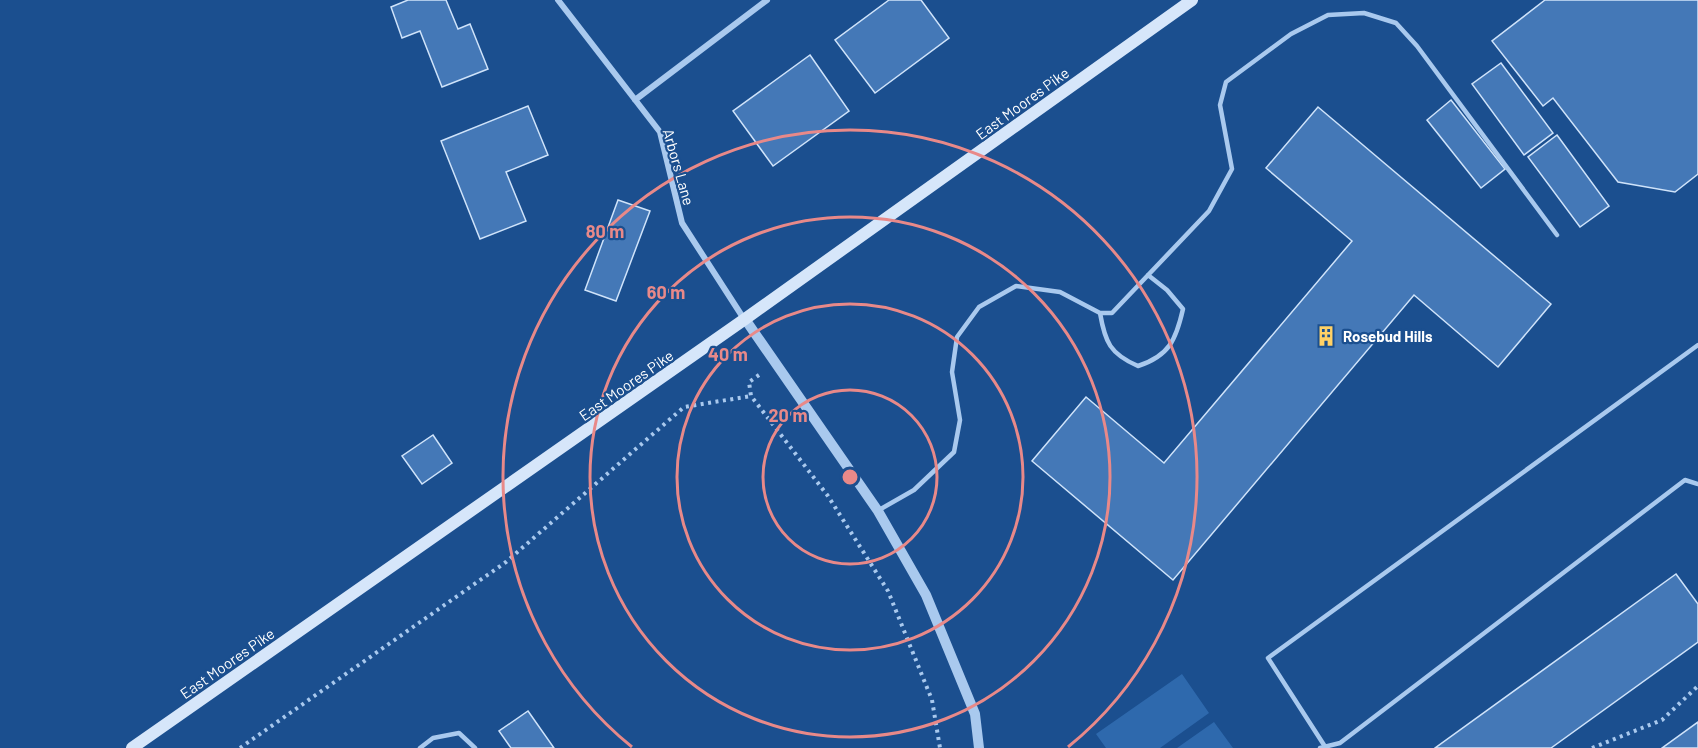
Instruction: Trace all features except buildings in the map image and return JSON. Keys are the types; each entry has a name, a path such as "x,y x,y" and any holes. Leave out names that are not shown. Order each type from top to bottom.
{"main road":[{"name":"East Moores Pike","path":"132,748 745,319 1192,0"}],"street":[{"name":"Arbors Lane","path":"558,0 660,132 682,223 745,319"},
{"path":"635,100 767,0"},
{"path":"745,319 878,511 926,596 975,714 979,748"}],"lane":[{"path":"878,511 914,490 954,452 960,420 952,372 957,336 979,307 1016,286 1060,292 1100,313 1112,313 1209,211 1232,169 1220,105 1226,82 1291,34 1328,15 1364,13 1396,23 1417,46 1557,235"},
{"path":"1100,313 1104,337 1120,358 1138,366 1160,359 1179,330 1183,309 1167,290 1148,275"},
{"path":"1698,345 1268,658 1322,747 1340,743 1685,480 1698,484"},
{"path":"420,748 433,738 459,733 475,748"}],"path":[{"path":"240,748 506,562 684,407 751,396 828,496 888,591 932,700 940,748"},
{"path":"1592,748 1662,720 1698,686"}],"shaded area":[{"path":"1182,674 1209,713 1160,748 1106,748 1096,734"},
{"path":"1214,722 1233,748 1177,748"}],"place":[{"name":"Rosebud Hills","path":"1326,336"}]}
